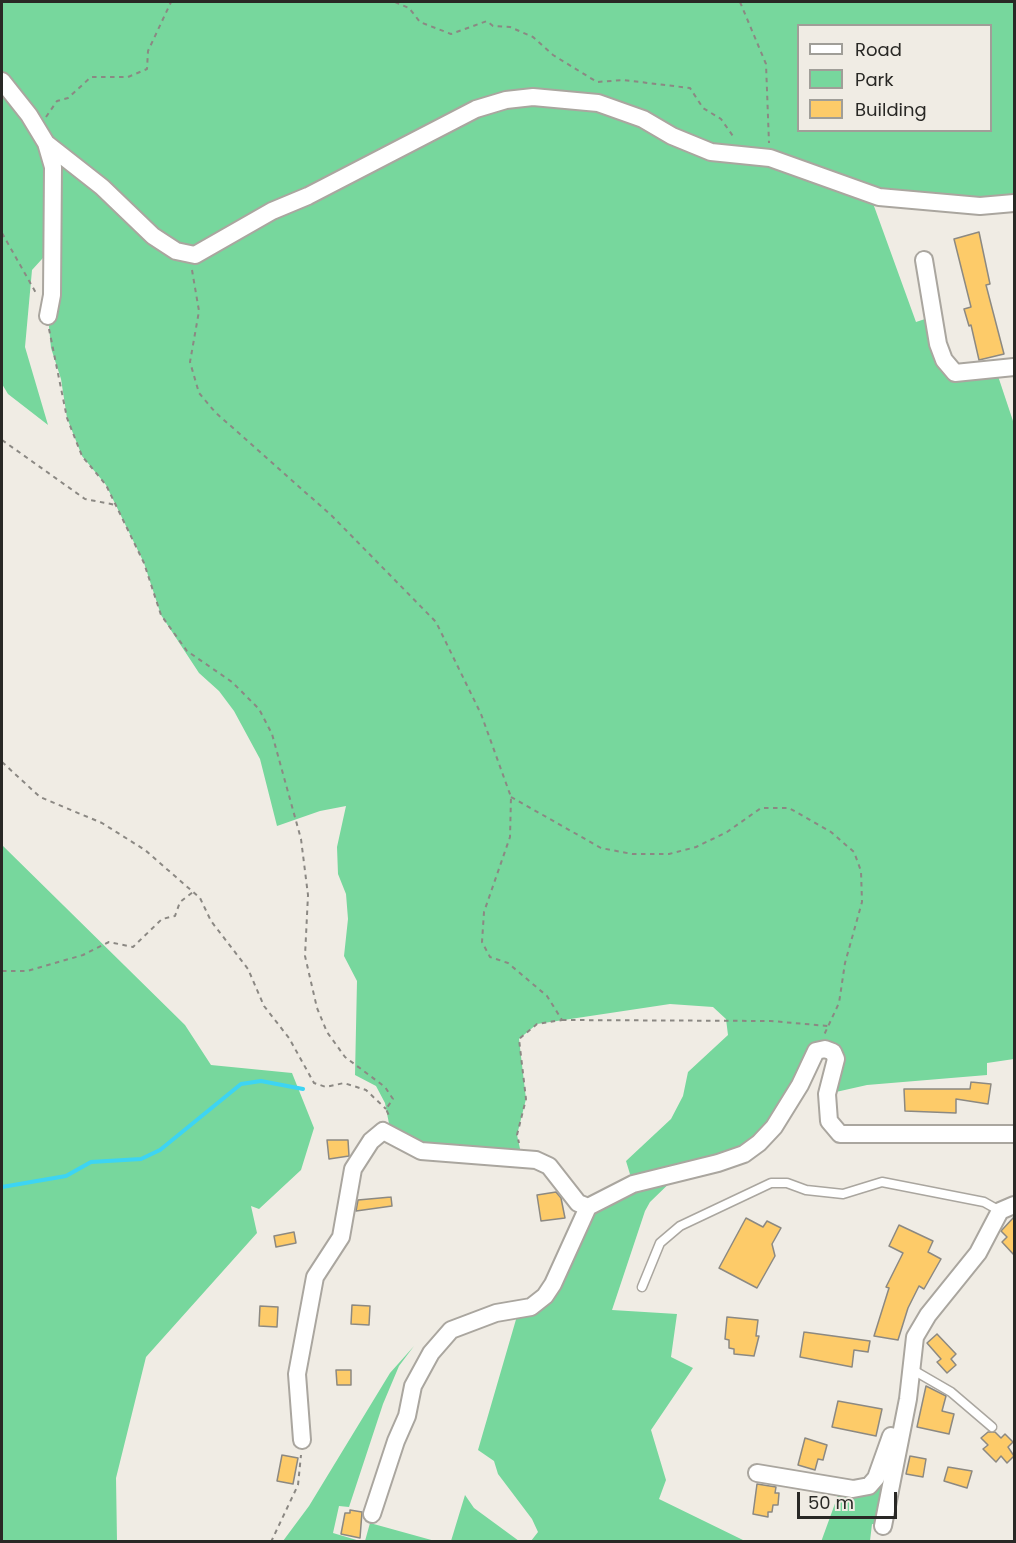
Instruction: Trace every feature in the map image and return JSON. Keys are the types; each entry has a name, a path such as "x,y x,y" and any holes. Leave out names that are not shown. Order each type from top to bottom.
{"street":[{"path":"2,81 42,136 102,187 153,236 176,251 195,255 272,211 308,196 476,109 506,100 550,97 598,103 644,118 672,136 711,152 770,158 879,196 980,206 1014,203"},
{"path":"42,136 53,167 52,296 48,315"},
{"path":"924,260 938,344 944,360 955,373 1014,367"},
{"path":"372,1514 396,1441 407,1416 413,1386 431,1353 451,1330 496,1313 531,1307 545,1296 553,1284 588,1207 633,1184 744,1154 774,1127 800,1085 816,1051 825,1049 832,1052 836,1059 827,1095 829,1121 840,1134 1014,1134"},
{"path":"302,1440 297,1374 315,1277 341,1237 353,1169 363,1152 383,1131 421,1151 522,1158 549,1166 578,1203 588,1207"},
{"path":"757,1473 853,1489 869,1486 876,1478 888,1448 901,1390 902,1370 915,1337 928,1315 978,1253 1007,1208"},
{"path":"883,1526 913,1370 915,1337"}],"lane":[{"path":"642,1287 660,1243 680,1226 771,1183 787,1183 806,1190 843,1194 882,1182 1007,1208"},
{"path":"913,1370 951,1392 992,1427"}],"path":[{"path":"42,136 57,101 68,98 91,77 128,77 147,69 148,51 171,2"},
{"path":"395,2 409,8 420,22 451,34 487,21 494,26 510,27 533,37 553,55 597,82 623,80 690,88 703,108 721,119 747,155"},
{"path":"740,2 766,64 770,158"},
{"path":"2,233 48,315 51,348 62,379 67,418 82,456 106,485 116,505 144,563 161,615 187,651 232,682 259,709 272,734 301,839 308,895 305,956 317,1008 327,1032 345,1057 385,1087 393,1099 386,1109"},
{"path":"195,255 191,265 199,311 190,362 199,393 215,412 332,516 436,622 481,714 511,797 510,837 484,912 482,942 490,957 508,963 547,996 562,1020"},
{"path":"2,440 85,499 116,505"},
{"path":"2,762 40,797 102,823 145,850 200,898 211,921 248,969 264,1006 289,1038 314,1083 326,1087 344,1083 366,1090 386,1109 399,1140"},
{"path":"511,797 601,848 632,854 669,854 696,847 727,832 761,808 789,808 831,832 854,852 861,871 862,902 845,963 839,1003 816,1051"},
{"path":"2,971 27,971 83,955 109,942 134,947 162,919 175,916 180,902 193,892"},
{"path":"522,1158 517,1135 526,1099 519,1039 537,1024 562,1020 771,1021 828,1026"},
{"path":"271,1542 298,1485 302,1440"}],"green space":[{"path":"2,2 1014,2 1014,203 870,195 916,322 934,316 955,373 996,370 1014,424 1014,1059 987,1063 987,1075 867,1085 827,1094 832,1067 825,1049 759,1143 680,1173 650,1202 612,1310 677,1314 671,1357 693,1368 651,1430 666,1480 659,1499 745,1541 531,1541 538,1532 532,1519 498,1474 494,1461 478,1450 517,1316 531,1307 579,1223 633,1184 626,1161 671,1119 683,1096 688,1072 728,1035 726,1019 713,1007 670,1004 537,1024 519,1039 526,1099 517,1135 522,1158 467,1156 391,1134 385,1103 376,1086 355,1075 357,981 344,956 348,919 346,894 338,874 337,847 346,806 320,811 277,826 260,759 234,711 219,691 199,673 161,615 144,563 106,485 82,456 67,418 61,379 51,348 48,316 52,248 32,270 25,347 48,425 8,394 2,384"},
{"path":"2,845 185,1025 211,1065 292,1073 314,1128 301,1170 259,1209 251,1206 257,1233 146,1357 116,1478 117,1541 2,1541"},
{"path":"414,1346 399,1366 383,1404 349,1507 339,1506 333,1533 360,1541 283,1541 309,1506 390,1373"},
{"path":"888,1448 883,1526 872,1524 870,1541 821,1542 841,1487 869,1486"},
{"path":"465,1495 474,1508 519,1541 451,1541"},
{"path":"370,1523 435,1541 365,1541"}],"building":[{"path":"979,232 990,284 986,285 1004,354 979,360 971,325 969,326 964,309 971,307 954,239"},
{"path":"971,1082 991,1084 988,1104 956,1099 956,1113 905,1111 904,1089 970,1089"},
{"path":"327,1140 348,1140 349,1156 329,1159"},
{"path":"556,1192 561,1198 565,1218 541,1221 537,1195"},
{"path":"391,1197 392,1206 356,1211 358,1200"},
{"path":"1014,1217 1014,1255 1002,1242 1007,1237 1001,1231"},
{"path":"746,1218 763,1227 767,1221 781,1228 772,1244 775,1256 757,1288 719,1268"},
{"path":"899,1225 933,1241 928,1252 941,1259 924,1289 919,1286 908,1308 898,1340 874,1336 889,1288 886,1287 903,1253 889,1246"},
{"path":"294,1232 296,1243 276,1247 274,1236"},
{"path":"352,1305 370,1306 369,1325 351,1324"},
{"path":"260,1306 278,1307 277,1327 259,1326"},
{"path":"727,1317 758,1320 756,1336 759,1336 754,1356 734,1354 734,1349 729,1348 729,1340 725,1339"},
{"path":"804,1332 870,1341 868,1352 854,1350 852,1367 800,1357"},
{"path":"937,1334 956,1354 951,1359 956,1365 947,1373 937,1362 941,1359 927,1343"},
{"path":"336,1370 351,1370 351,1385 337,1385"},
{"path":"926,1386 946,1396 942,1411 954,1414 949,1434 917,1427"},
{"path":"838,1401 882,1409 876,1436 832,1427"},
{"path":"988,1432 995,1432 1001,1438 1005,1434 1013,1442 1008,1447 1014,1456 1007,1463 1001,1456 996,1462 983,1449 988,1445 981,1438"},
{"path":"805,1438 827,1445 823,1460 818,1459 815,1470 798,1465"},
{"path":"282,1455 298,1458 293,1484 277,1481"},
{"path":"910,1456 926,1459 923,1477 906,1474"},
{"path":"948,1467 972,1471 967,1488 944,1481"},
{"path":"757,1484 776,1487 775,1493 779,1493 778,1505 773,1505 772,1512 768,1512 768,1517 753,1514"},
{"path":"350,1510 362,1512 360,1538 341,1534 345,1513 350,1513"}],"waterway":[{"path":"2,1187 66,1176 91,1162 141,1159 160,1150 241,1084 261,1081 303,1089"}]}
